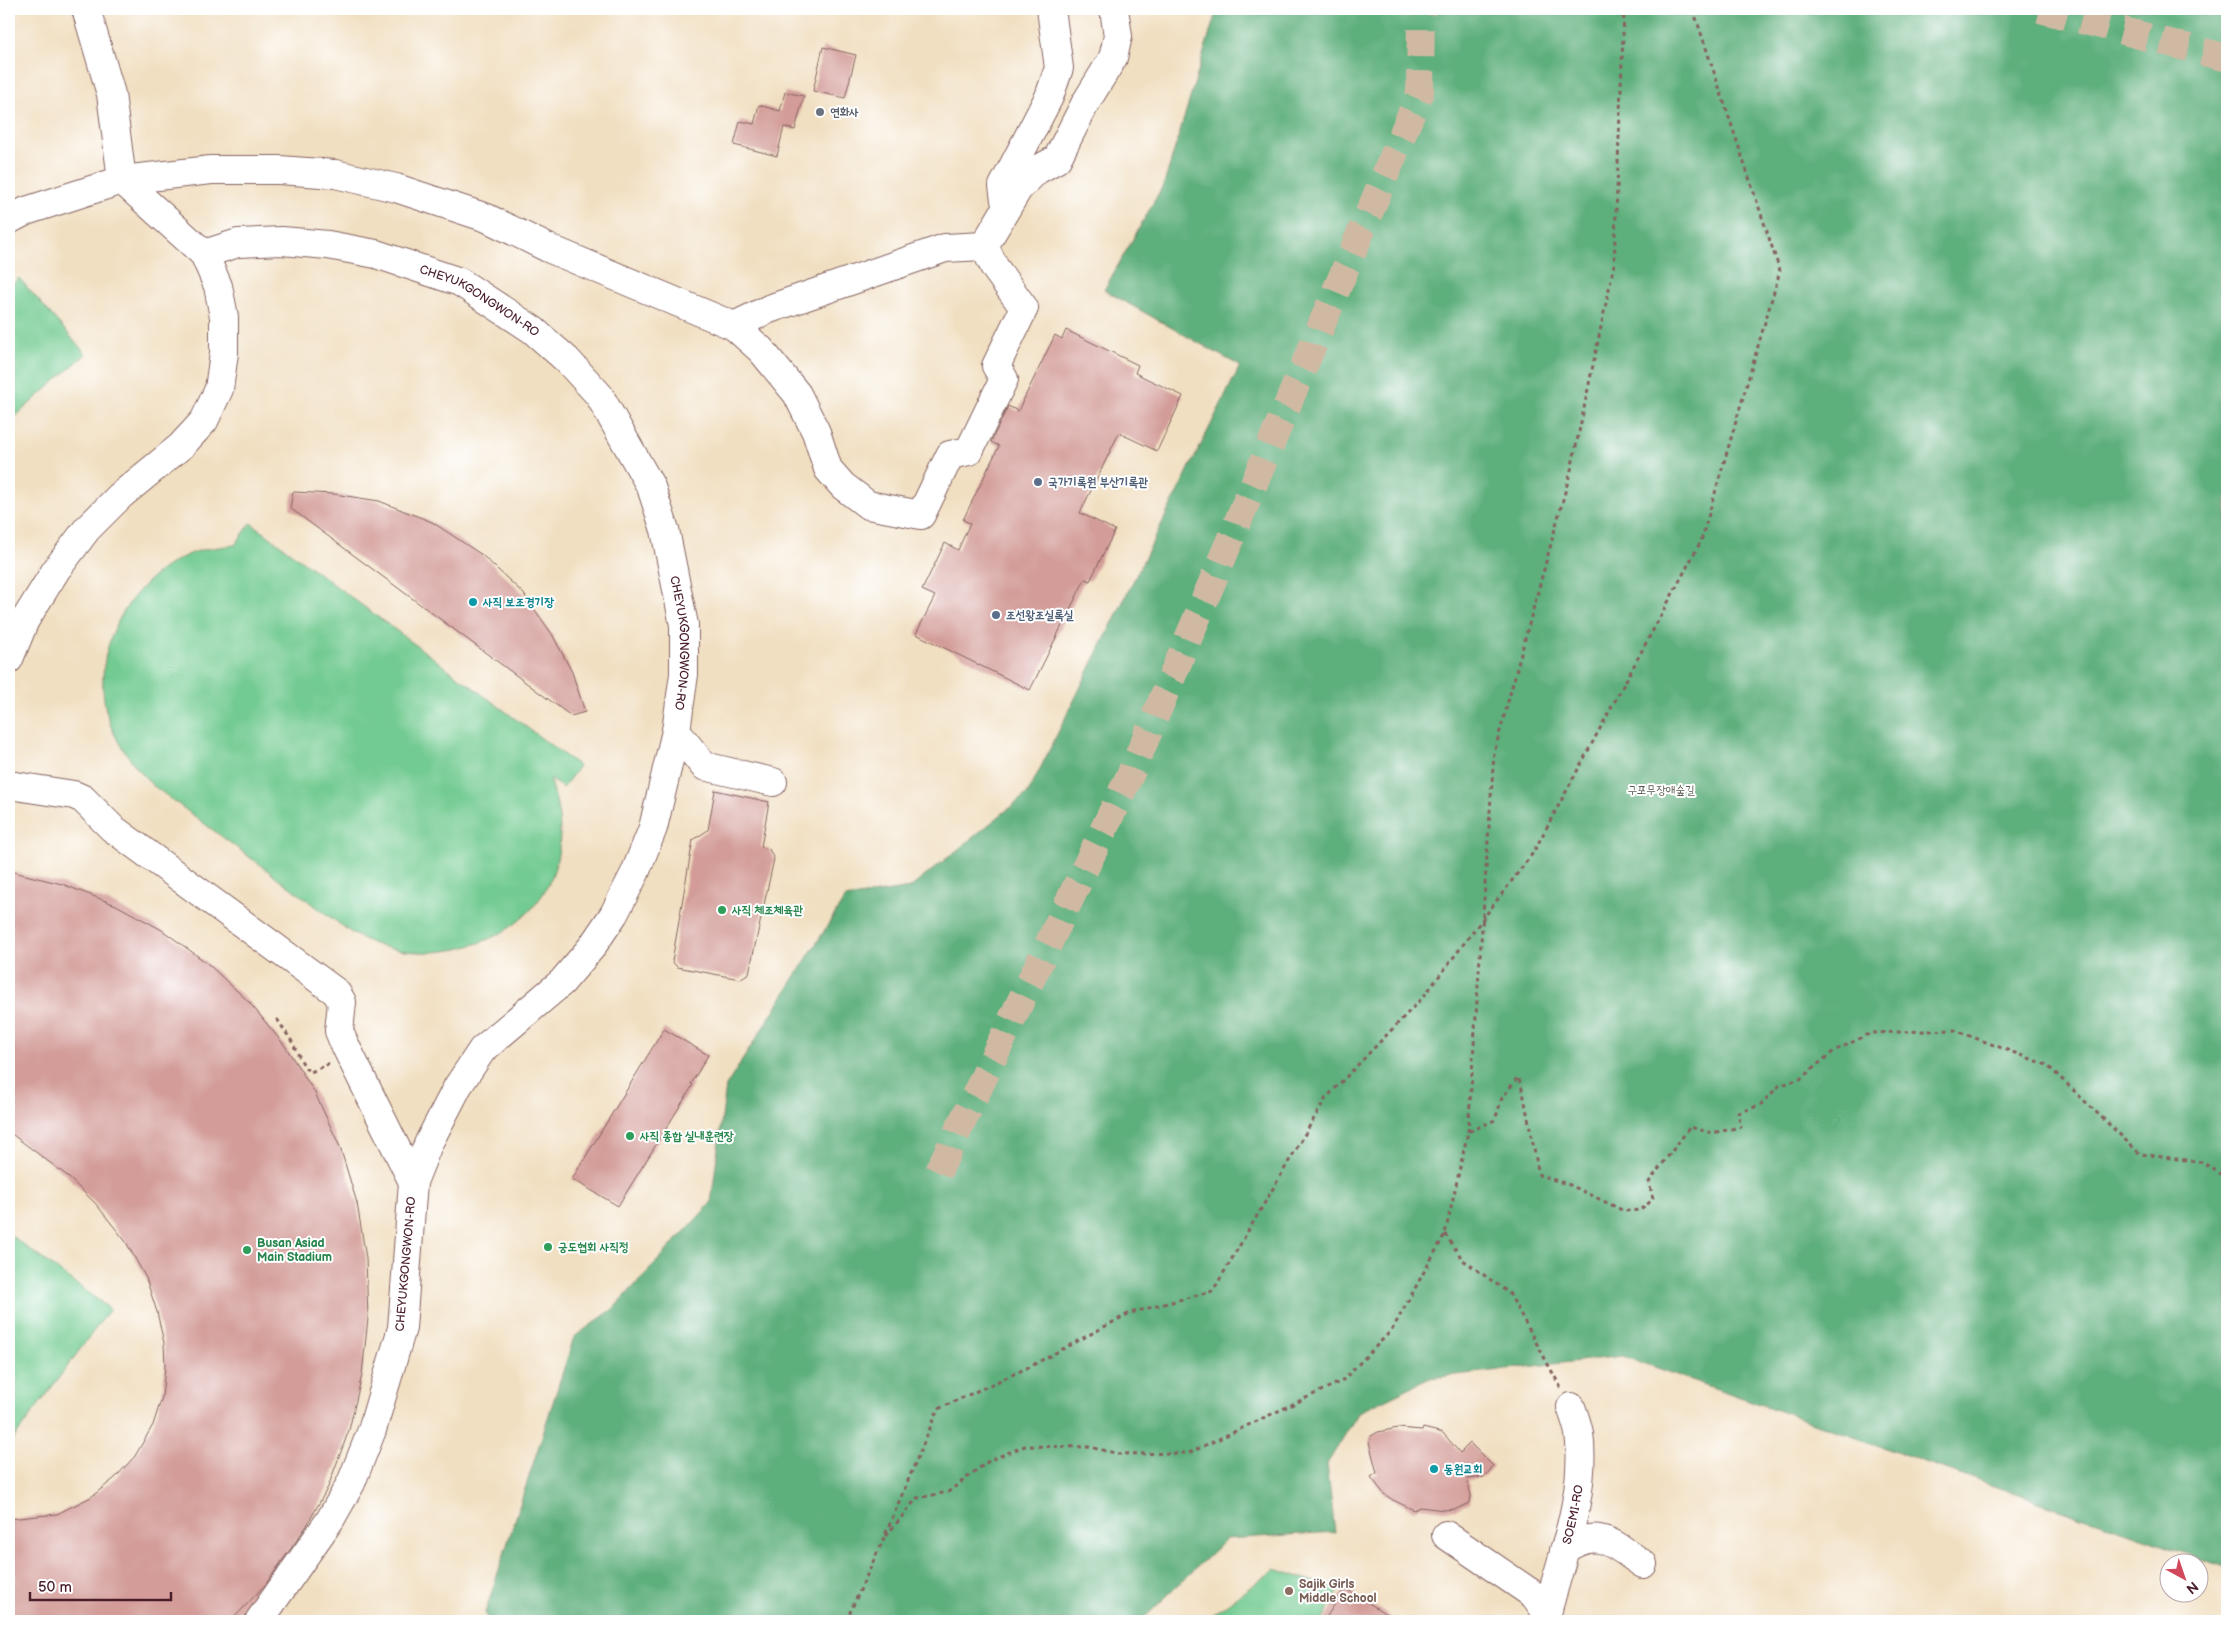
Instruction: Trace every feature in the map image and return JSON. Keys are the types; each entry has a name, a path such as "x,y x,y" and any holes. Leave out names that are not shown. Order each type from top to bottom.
{"street":[{"path":"9,659 25,620 56,570 88,529 120,496 181,446 204,420 219,389 224,353 224,317 218,286 204,254 122,180 111,94 86,9"},
{"path":"1005,209 1004,186 1049,97 1060,68 1051,9"},
{"path":"984,246 1018,189 1036,170 1058,159 1086,102 1113,58 1118,36 1114,9"},
{"path":"9,220 26,211 122,180 211,170 279,170 335,174 396,188 487,218 548,248 734,326 761,350 797,394 816,432 828,469 843,486 868,505 920,515 950,455 969,451 1004,379 996,366 1024,308 995,268 984,246"},
{"name":"CHEYUKGONGWON-RO","path":"204,254 238,243 282,241 328,245 384,257 460,282 533,330 567,360 599,395 650,487 666,530 684,625 684,674 676,731 653,828 635,873 614,914 592,948 562,982 482,1050 458,1086 429,1142 413,1182 402,1328 372,1430 351,1483 334,1513 259,1621"},
{"path":"734,326 769,309 945,248 984,246"},
{"path":"676,731 704,766 772,782"},
{"path":"9,785 74,795 83,800 112,828 336,992 342,1002 339,1031 413,1182"},
{"name":"SOEMI-RO","path":"1548,1617 1576,1498 1580,1458 1578,1431 1571,1407"},
{"path":"1446,1534 1534,1595 1548,1617"},
{"path":"1564,1550 1579,1540 1596,1537 1610,1542 1644,1564"}],"path":[{"path":"883,1540 917,1498 948,1492 990,1460 1025,1446 1089,1448 1120,1454 1189,1453 1342,1381 1392,1330 1445,1234 1468,1132 1494,753 1571,470 1614,265 1624,9"},
{"path":"846,1621 883,1540 938,1410 1029,1367 1130,1313 1213,1291 1326,1098 1424,996 1533,854 1701,541 1780,271 1694,9"},
{"path":"277,1019 291,1040 305,1068 311,1072 329,1062 338,1066"},
{"path":"1468,1132 1495,1120 1502,1098 1518,1077 1523,1092 1539,1175 1570,1185 1624,1211 1641,1210 1653,1199 1649,1182 1690,1127 1712,1133 1741,1127 1738,1112 1760,1105 1779,1086 1800,1079 1834,1051 1871,1033 1954,1030 2047,1065 2140,1154 2202,1162 2227,1178"},
{"path":"1445,1234 1463,1260 1509,1293 1571,1407"}],"green space":[{"name":"구포무장애숲길","path":"1217,9 2227,9 2227,1568 2208,1561 2208,1552 2181,1552 1623,1356 1430,1378 1359,1412 1327,1464 1335,1532 1226,1539 1141,1621 488,1621 485,1613 574,1337 613,1309 711,1203 726,1086 845,898 910,888 1028,793 1240,366 1104,290 1164,184"},
{"path":"19,278 86,354 9,422 9,287"},
{"path":"251,523 579,766 563,788 550,779 559,816 558,854 550,882 535,905 515,924 491,938 465,947 437,952 408,951 381,946 371,942 353,934 151,784 125,752 113,731 105,705 103,679 107,652 115,628 128,604 145,584 166,567 195,552 235,545"},
{"path":"9,1234 110,1309 9,1445"},
{"path":"1275,1569 1339,1590 1322,1621 1204,1621"}],"building":[{"path":"823,47 856,55 845,98 813,91"},
{"path":"785,92 804,96 795,130 784,127 777,156 734,145 740,121 754,124 759,105 780,111"},
{"name":"국가기록원 부산기록관","path":"1066,330 1138,365 1135,373 1183,396 1157,451 1119,433 1080,513 1115,530 1090,581 1085,579 1030,690 916,634 935,596 922,590 945,543 958,550 970,523 963,520 999,446 991,442 1008,406 1018,411 1055,335 1062,339"},
{"name":"사직 보조경기장","path":"293,492 334,494 379,501 432,522 482,555 523,593 552,634 572,672 585,712 571,716 290,508"},
{"name":"사직 체조체육관","path":"715,790 769,802 761,847 769,849 774,859 749,973 740,979 677,967 672,961 693,840 708,830"},
{"name":"Busan Asiad Main Stadium","path":"9,871 62,884 116,905 162,930 207,963 249,1002 285,1046 315,1093 340,1147 357,1203 366,1258 368,1318 362,1375 349,1430 328,1487 306,1527 265,1585 231,1621 9,1621 9,1519 57,1514 91,1497 115,1478 135,1456 153,1425 162,1397 165,1367 164,1343 157,1312 146,1278 126,1242 96,1204 65,1174 9,1132"},
{"name":"사직 종합 실내훈련장","path":"664,1029 708,1055 691,1084 693,1085 618,1206 572,1179"},
{"name":"동원교회","path":"1398,1428 1422,1430 1423,1428 1443,1433 1460,1453 1470,1443 1493,1466 1485,1477 1467,1479 1471,1495 1470,1503 1456,1509 1444,1510 1420,1507 1414,1510 1384,1494 1371,1477 1377,1473 1369,1442 1371,1436 1378,1432"},
{"path":"1345,1588 1397,1621 1324,1621"}],"tunnel":[{"path":"938,1172 1131,773 1420,93 1421,9"},
{"path":"2040,9 2227,58"}],"place":[{"name":"연화사","path":"820,112"},
{"name":"국가기록원 부산기록관","path":"1038,482"},
{"name":"사직 보조경기장","path":"473,602"},
{"name":"조선왕조실록실","path":"996,615"},
{"name":"사직 체조체육관","path":"722,910"},
{"name":"사직 종합 실내훈련장","path":"630,1136"},
{"name":"궁도협회 사직정","path":"548,1247"},
{"name":"Busan Asiad Main Stadium","path":"247,1250"},
{"name":"동원교회","path":"1434,1469"},
{"name":"Sajik Girls Middle School","path":"1289,1591"}]}
